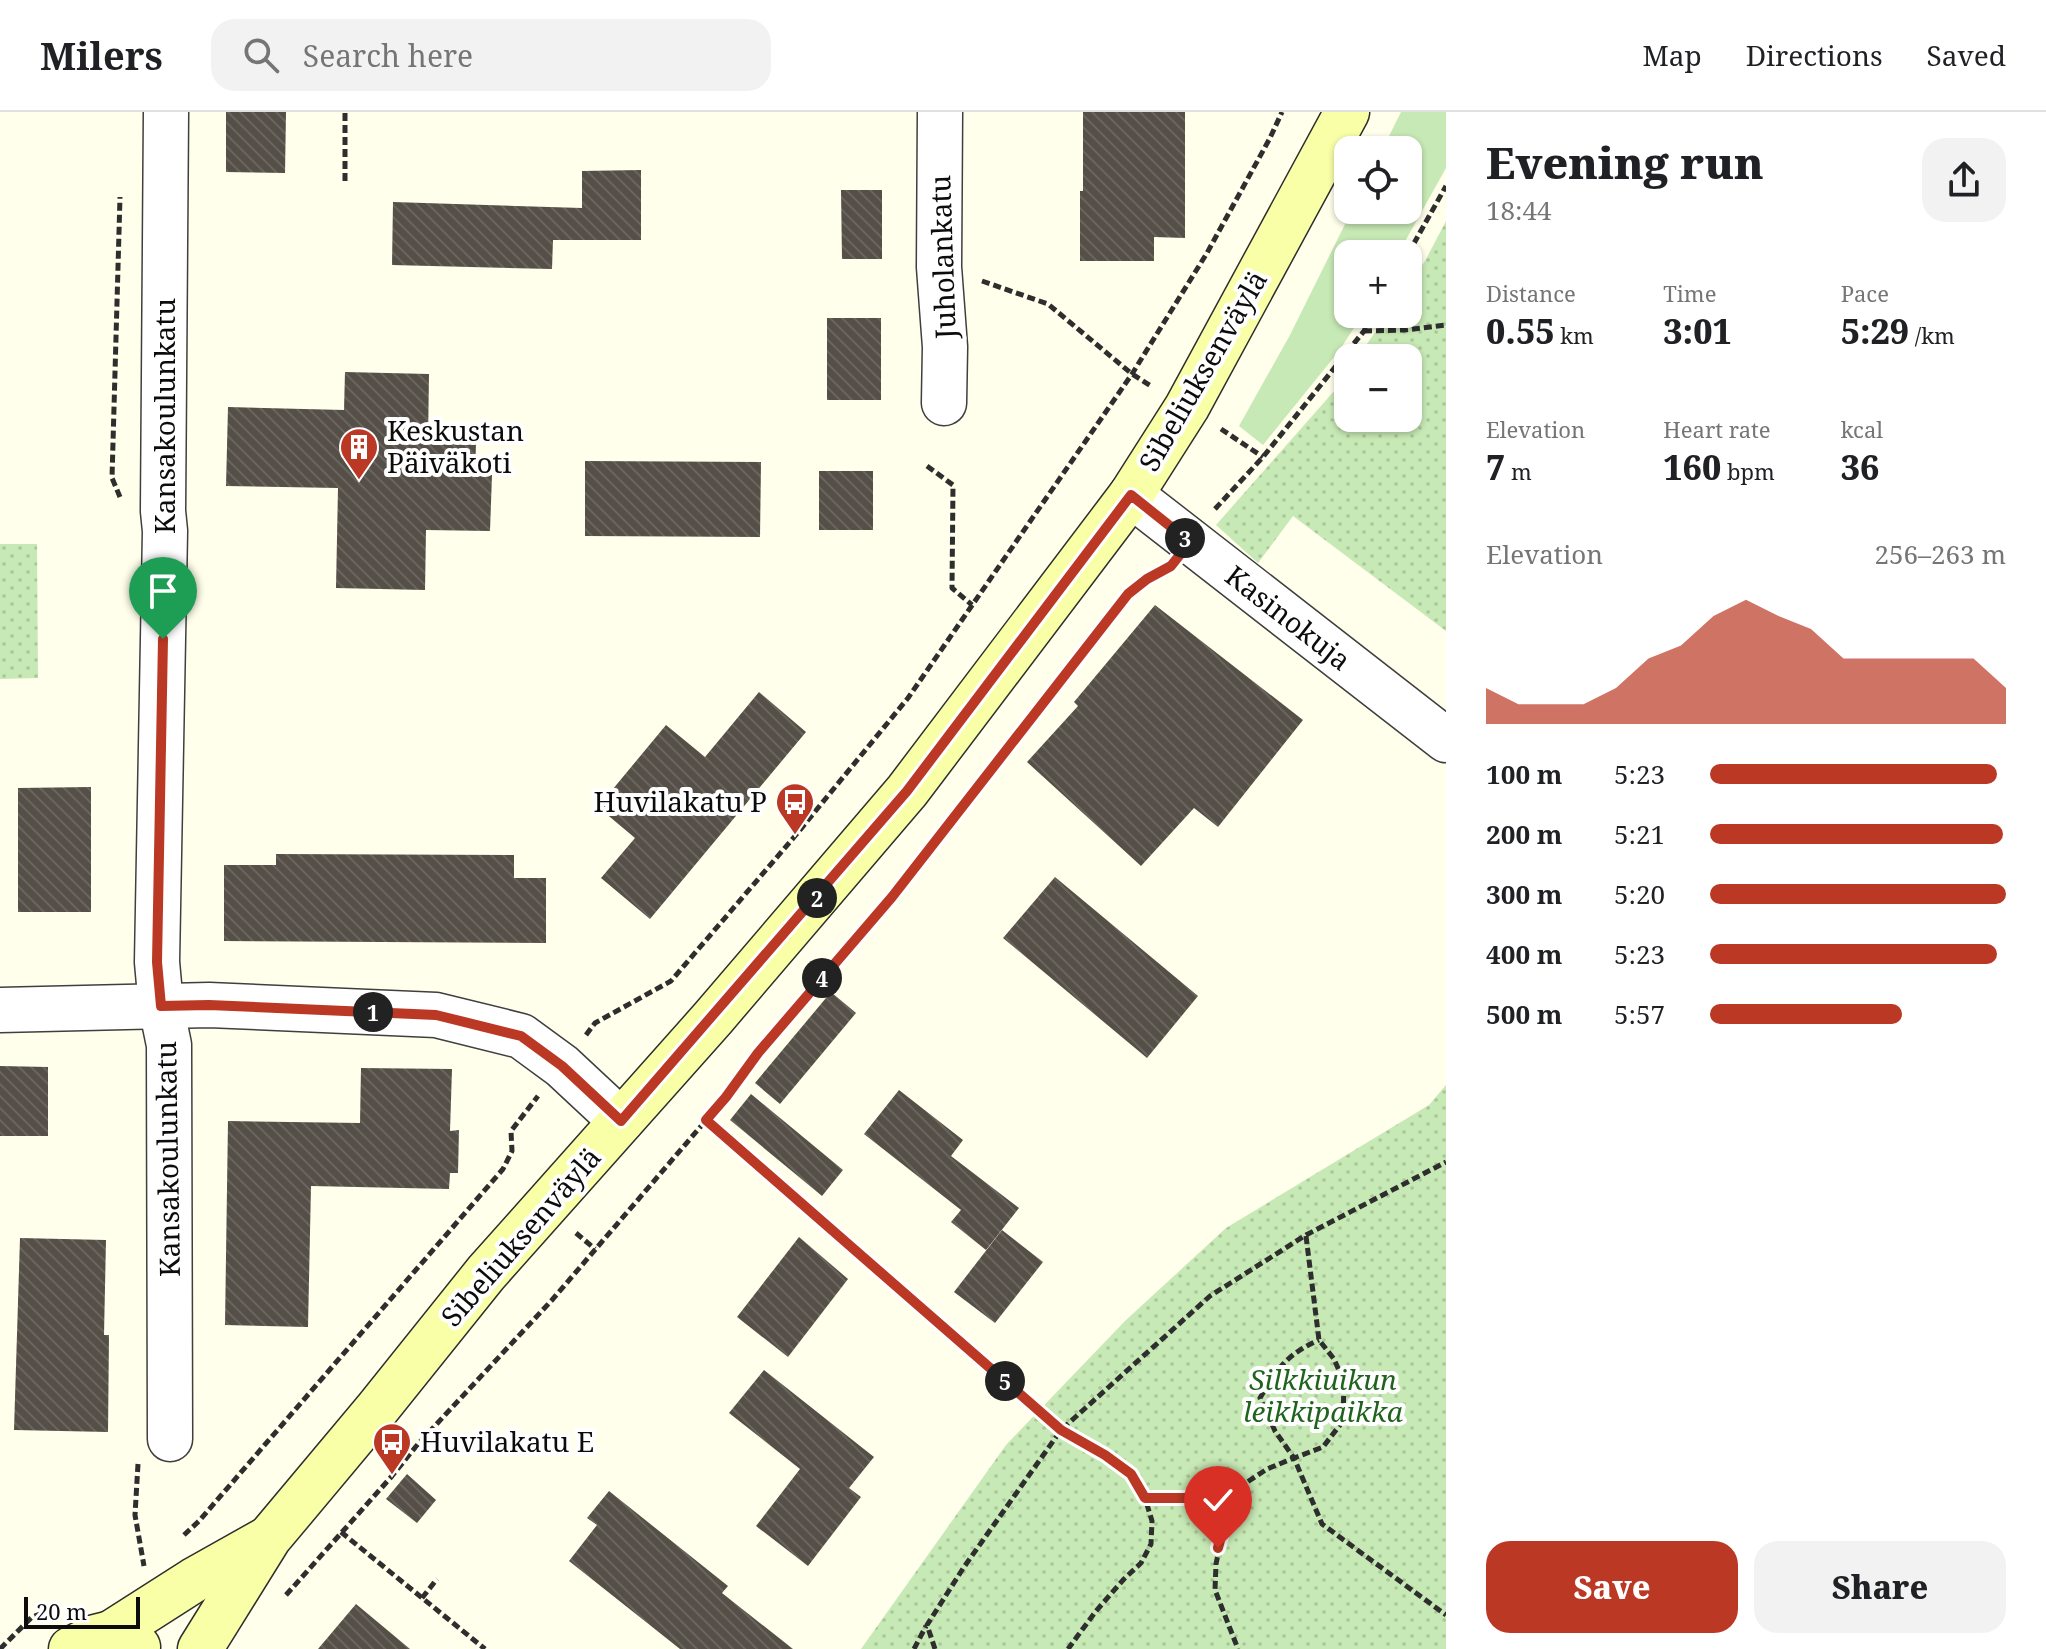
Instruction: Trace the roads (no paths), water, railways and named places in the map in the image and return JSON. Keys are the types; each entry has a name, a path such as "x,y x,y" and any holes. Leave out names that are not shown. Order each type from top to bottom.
{"main road":[{"name":"Sibeliuksenväylä","path":"200,1649 269,1538 486,1273 907,791 1131,495 1187,407 1347,112"},
{"name":"Sibeliuksenväylä","path":"71,1649 95,1637 126,1641 194,1580 269,1538"}],"street":[{"name":"Kansakoulunkatu","path":"166,112 165,531 157,962 169,1045 170,1439"},
{"name":"Juholankatu","path":"940,112 939,267 945,347 944,403"},
{"name":"Kasinokuja","path":"1131,495 1446,740"},
{"path":"0,1010 209,1005 436,1015 521,1036 562,1066 621,1121"}],"place":[{"name":"Keskustan Päiväkoti","path":"359,481"},
{"name":"Huvilakatu P","path":"795,836"},
{"name":"Huvilakatu E","path":"392,1476"}],"park label":[{"name":"Silkkiuikun leikkipaikka","path":"1323,1396"}]}
